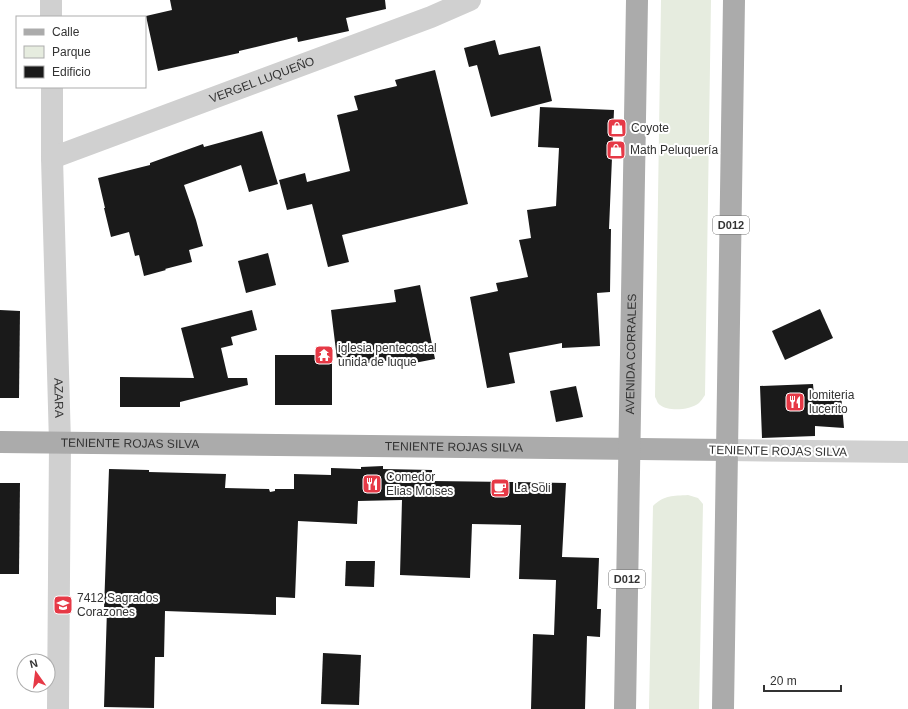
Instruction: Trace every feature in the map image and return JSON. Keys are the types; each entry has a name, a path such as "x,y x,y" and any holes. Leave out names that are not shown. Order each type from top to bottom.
{"main road":[{"name":"AVENIDA CORRALES","path":"625,709 637,0"},
{"name":"D012","path":"723,709 734,0"},
{"name":"TENIENTE ROJAS SILVA","path":"0,442 727,450"}],"street":[{"path":"51,0 51,16"},
{"name":"VERGEL LUQUEÑO","path":"52,158 431,17 470,0"},
{"name":"AZARA","path":"52,88 52,158 60,443 58,709"},
{"name":"TENIENTE ROJAS SILVA","path":"727,450 908,452"}],"green space":[{"path":"661,0 711,0 705,395 699,403 685,409 669,409 664,407 658,403 655,397"},
{"path":"688,495 698,498 703,504 699,709 649,709 653,506 665,498"}],"building":[{"path":"170,0 385,0 386,9 346,18 349,31 298,42 297,37 239,51 239,53 158,71 146,16 172,10"},
{"path":"495,40 499,55 540,46 552,101 491,117 477,65 469,67 464,48"},
{"path":"435,70 468,204 342,235 349,262 328,267 312,204 287,210 279,180 305,173 307,182 350,171 337,115 358,110 354,96 397,86 395,80"},
{"path":"540,107 614,110 609,229 611,229 610,292 597,293 600,346 562,348 562,343 509,353 515,383 487,388 470,297 498,291 496,283 528,277 519,240 531,238 527,210 556,206 559,148 538,147"},
{"path":"262,131 278,184 249,192 241,165 184,185 203,246 189,250 192,262 144,276 139,255 135,256 129,232 111,237 98,178 150,165 150,163 203,144 204,147"},
{"path":"268,253 276,285 246,293 238,261"},
{"path":"420,285 435,359 409,364 408,358 338,367 331,310 396,302 394,290"},
{"path":"820,309 833,338 785,360 772,331"},
{"path":"0,310 20,311 19,398 0,398"},
{"path":"252,310 257,330 231,337 233,345 221,348 228,378 247,378 248,385 180,402 180,407 120,407 120,377 194,378 181,328"},
{"path":"275,355 332,355 332,405 275,405"},
{"path":"813,384 814,395 841,394 844,428 815,426 815,436 762,438 760,386"},
{"path":"576,386 583,417 556,422 550,391"},
{"path":"383,466 383,469 432,470 432,481 566,483 562,557 599,558 597,609 601,609 600,637 587,636 585,709 531,709 533,634 554,635 556,580 519,579 521,525 472,524 470,578 400,575 402,500 358,501 357,524 298,521 295,598 276,597 276,615 165,611 164,657 155,657 154,708 104,707 107,609 104,609 109,469 149,470 149,472 226,474 225,488 269,489 270,492 275,491 275,489 294,489 294,474 331,475 331,468 361,469 361,467"},
{"path":"0,483 20,483 19,574 0,574"},
{"path":"346,561 375,561 374,587 345,586"},
{"path":"323,653 361,655 359,705 321,704"}],"place":[{"name":"Coyote","path":"617,128"},
{"name":"Math Peluquería","path":"616,150"},
{"name":"iglesia pentecostal unida de luque","path":"324,355"},
{"name":"lomiteria lucerito","path":"795,402"},
{"name":"Comedor Elias Moises","path":"372,484"},
{"name":"La Soli","path":"500,488"},
{"name":"7412 Sagrados Corazones","path":"63,605"}]}
